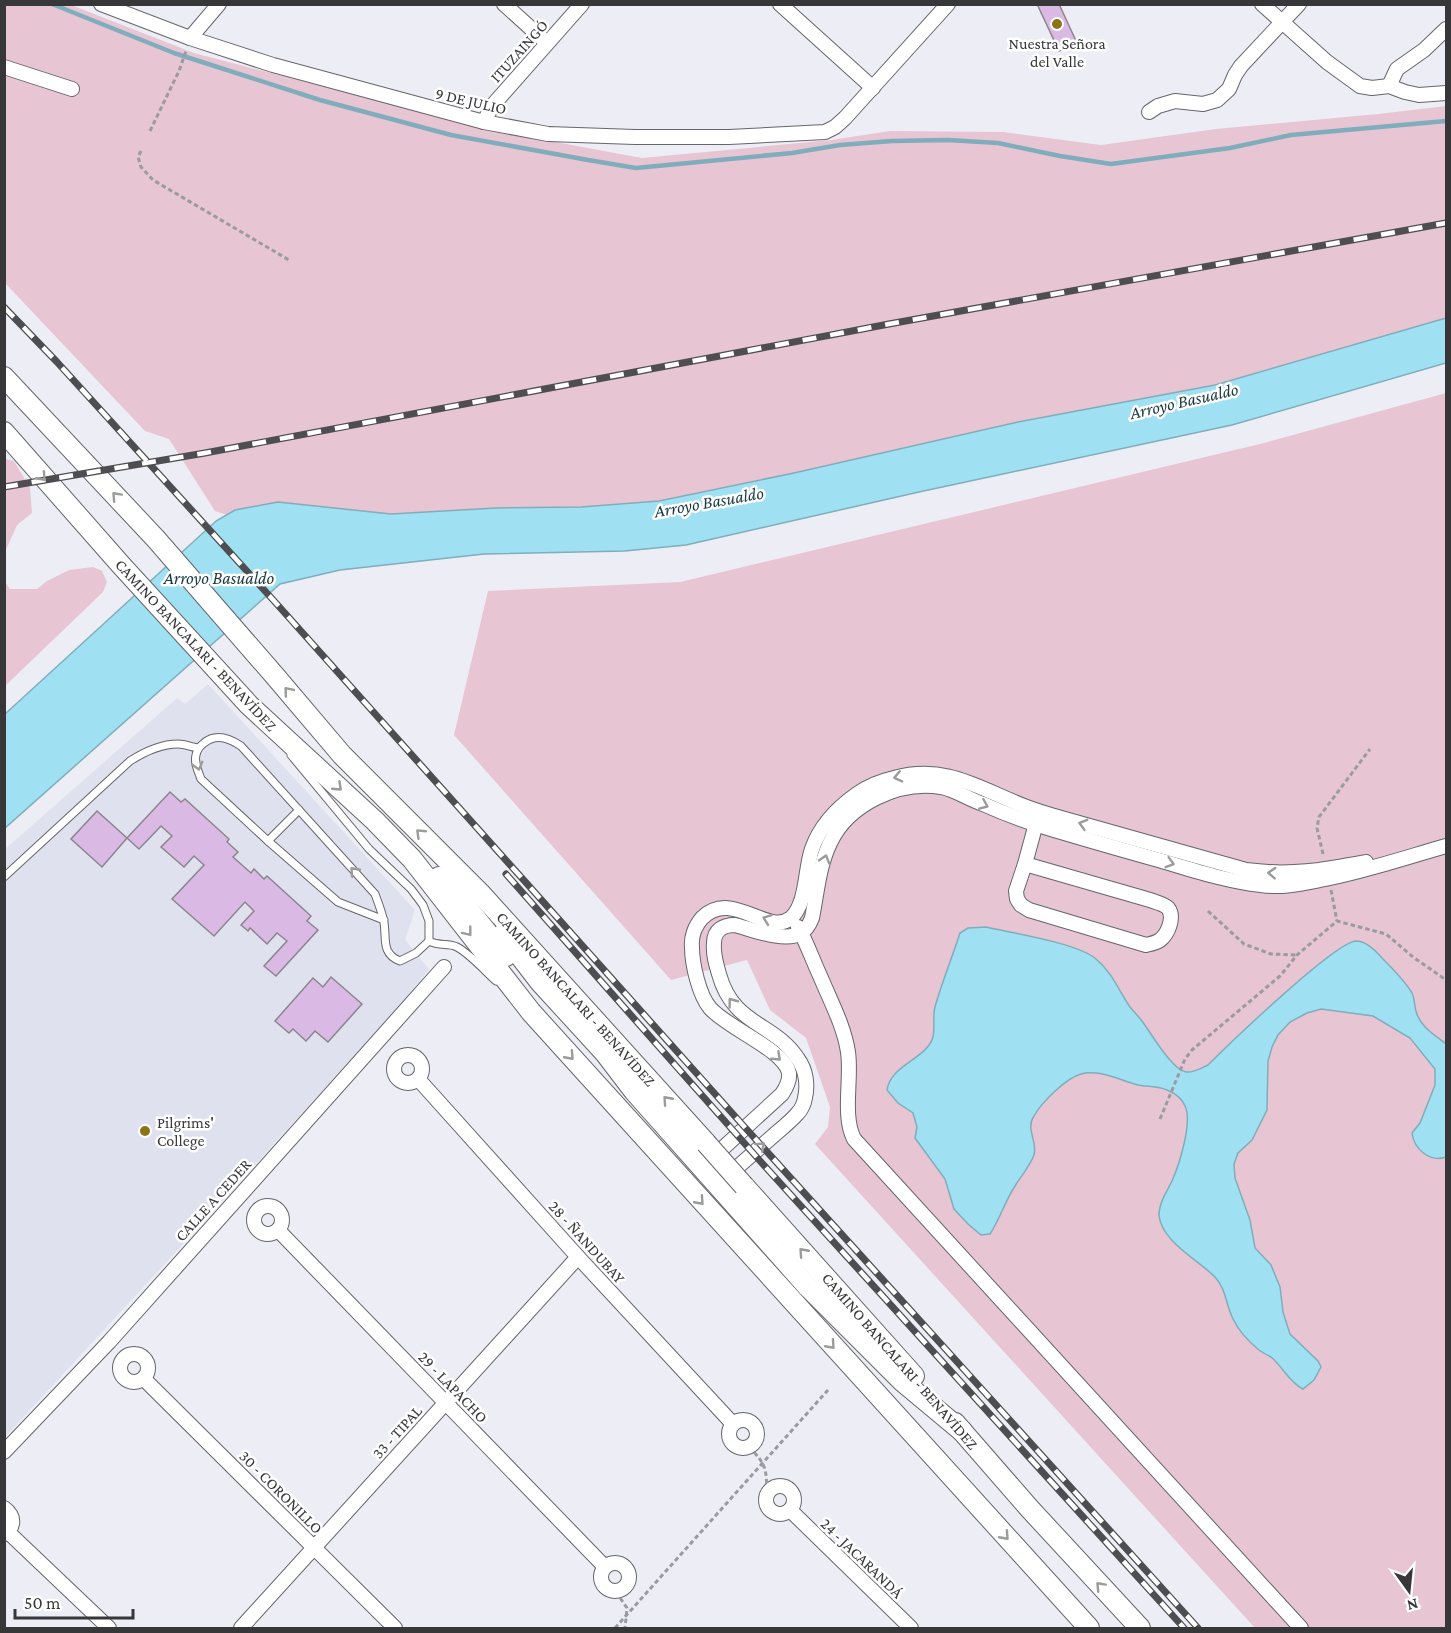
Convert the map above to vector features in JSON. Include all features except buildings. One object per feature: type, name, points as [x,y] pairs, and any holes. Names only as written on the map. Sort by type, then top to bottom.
[{"type":"main road","name":"CAMINO BANCALARI - BENAVÍDEZ","points":[[4,377],[156,539],[342,755],[480,893],[534,951],[1029,1508],[1140,1629]]},
{"type":"main road","name":"CAMINO BANCALARI - BENAVÍDEZ","points":[[4,432],[121,566],[249,705],[375,821],[412,860],[531,1012],[1089,1629]]},
{"type":"main road","points":[[445,858],[540,982],[605,1053],[634,1091],[808,1287],[902,1381],[962,1431]]},
{"type":"main road","points":[[412,860],[429,869],[446,883],[540,999],[567,1028],[634,1091]]},
{"type":"main road","points":[[808,1287],[840,1331],[965,1479],[988,1517]]},
{"type":"street","name":"9 DE JULIO","points":[[101,4],[190,38],[273,65],[484,122],[548,134],[635,137],[717,137],[825,132],[845,118],[948,4]]},
{"type":"street","points":[[190,38],[219,4]]},
{"type":"street","points":[[504,4],[547,43]]},
{"type":"street","name":"ITUZAINGÓ","points":[[484,122],[492,106],[582,4]]},
{"type":"street","points":[[780,4],[873,88]]},
{"type":"street","points":[[1262,4],[1327,62],[1360,86],[1372,88],[1389,86],[1419,95],[1446,93]]},
{"type":"street","points":[[1149,112],[1175,100],[1203,104],[1217,100],[1229,90],[1241,66],[1299,4]]},
{"type":"street","points":[[1389,86],[1398,69],[1424,50],[1446,29]]},
{"type":"street","points":[[4,67],[72,89]]},
{"type":"street","points":[[702,1167],[782,1094],[789,1078],[787,1066],[783,1060],[719,1017],[708,1004],[700,987],[692,947],[698,923],[711,912],[726,908],[756,915],[773,922],[785,921],[792,917],[800,905],[812,850],[823,827],[833,813],[855,795],[886,780],[915,773],[937,773],[967,782],[1025,807],[1038,818]]},
{"type":"street","points":[[718,1185],[797,1114],[802,1107],[806,1093],[806,1080],[800,1060],[791,1049],[730,1001],[714,957],[714,936],[719,929],[727,925],[779,936],[790,937],[801,933],[812,918],[823,859],[831,841],[849,818],[862,806],[876,798],[908,788],[940,787],[981,804],[1038,818],[1223,879],[1263,886],[1286,886],[1327,874],[1350,874],[1446,846]]},
{"type":"street","points":[[1025,864],[1166,906],[1170,914],[1170,923],[1159,941],[1146,945],[1029,910],[1021,905],[1016,891],[1038,818]]},
{"type":"street","points":[[792,917],[841,1025],[846,1042],[849,1125],[854,1139],[1301,1629]]},
{"type":"street","name":"CALLE A CEDER","points":[[4,1452],[109,1342],[444,967]]},
{"type":"street","points":[[700,987],[721,981]]},
{"type":"street","name":"28 - ÑANDUBAY","points":[[419,1080],[578,1257],[733,1424]]},
{"type":"street","name":"29 - LAPACHO","points":[[278,1230],[605,1567]]},
{"type":"street","name":"33 - TIPAL","points":[[241,1629],[578,1257]]},
{"type":"street","name":"30 - CORONILLO","points":[[144,1379],[395,1629]]},
{"type":"street","points":[[742,1419],[755,1426],[757,1436],[749,1447],[740,1449],[732,1444],[728,1436],[733,1424],[742,1419]]},
{"type":"street","points":[[774,1486],[788,1487],[795,1498],[793,1507],[781,1514],[772,1511],[766,1503],[767,1493],[774,1486]]},
{"type":"street","points":[[4,1508],[9,1511],[13,1520],[11,1528],[6,1533],[109,1629]]},
{"type":"street","name":"24 - JACARANDÁ","points":[[790,1510],[911,1629]]},
{"type":"street","points":[[618,1563],[626,1567],[630,1575],[628,1584],[621,1591],[616,1592],[603,1585],[601,1576],[605,1567],[618,1563]]},
{"type":"lane","points":[[249,705],[369,849],[411,889],[427,913],[429,941],[416,953],[400,961],[393,958],[386,947],[384,920],[375,894],[241,746],[221,737],[208,739],[198,748],[195,757],[201,779],[338,902],[384,920]]},
{"type":"lane","points":[[4,877],[130,761],[160,747],[178,744],[198,748]]},
{"type":"lane","points":[[268,841],[298,810]]},
{"type":"lane","points":[[429,941],[437,945],[455,945],[531,1012]]},
{"type":"path","points":[[150,131],[179,71],[190,38]]},
{"type":"path","points":[[141,151],[138,157],[141,166],[153,180],[289,260]]},
{"type":"path","points":[[1337,921],[1317,828],[1319,817],[1370,749]]},
{"type":"path","points":[[1208,911],[1244,944],[1271,954],[1298,955]]},
{"type":"path","points":[[1160,1119],[1182,1066],[1192,1050],[1280,976],[1298,955],[1337,921]]},
{"type":"path","points":[[1337,921],[1386,934],[1413,957],[1446,980]]},
{"type":"path","points":[[615,1629],[828,1390]]},
{"type":"path","points":[[749,1447],[762,1460],[766,1473],[767,1493]]},
{"type":"path","points":[[616,1592],[627,1608],[626,1629]]},
{"type":"shaded area","points":[[5,5],[71,5],[194,53],[490,130],[642,158],[831,140],[890,131],[1003,132],[1101,145],[1216,129],[1446,106],[1446,318],[1215,385],[1018,422],[659,501],[581,507],[496,508],[391,514],[278,502],[235,510],[227,515],[215,511],[169,439],[145,431],[5,283]]},
{"type":"shaded area","points":[[1446,393],[1446,1628],[1255,1628],[815,1144],[828,1127],[830,1107],[806,1038],[770,1010],[747,960],[671,980],[454,735],[488,591],[680,582],[1264,443]]},
{"type":"shaded area","points":[[5,459],[14,461],[30,488],[32,513],[17,525],[5,552]]},
{"type":"shaded area","points":[[93,567],[102,571],[107,582],[103,592],[5,686],[5,582],[10,589],[37,589],[69,570]]},
{"type":"shaded area","name":"Pilgrims' College","points":[[208,684],[415,910],[405,940],[429,969],[409,995],[5,1437],[4,850],[177,698],[185,704]]},
{"type":"water","name":"Arroyo Basualdo","points":[[1446,318],[1446,363],[1232,425],[686,545],[625,551],[484,554],[340,570],[280,584],[5,828],[5,714],[216,521],[235,510],[278,502],[391,514],[496,508],[581,507],[659,501],[1018,422],[1215,385]]},
{"type":"water","points":[[986,927],[1060,943],[1087,953],[1096,959],[1111,976],[1130,1007],[1168,1058],[1180,1070],[1186,1072],[1208,1065],[1305,975],[1344,946],[1356,941],[1374,950],[1409,988],[1421,1022],[1446,1044],[1446,1157],[1429,1156],[1419,1149],[1413,1139],[1412,1133],[1420,1123],[1435,1085],[1435,1069],[1410,1038],[1373,1016],[1321,1009],[1290,1022],[1278,1035],[1268,1061],[1267,1110],[1252,1140],[1238,1153],[1234,1164],[1235,1178],[1250,1220],[1255,1248],[1271,1265],[1280,1287],[1283,1312],[1290,1334],[1318,1361],[1321,1367],[1314,1380],[1303,1389],[1271,1357],[1259,1350],[1244,1336],[1233,1319],[1219,1282],[1173,1242],[1161,1224],[1160,1206],[1178,1165],[1187,1122],[1184,1103],[1172,1092],[1102,1074],[1088,1073],[1075,1076],[1055,1091],[1034,1116],[1031,1130],[1034,1155],[1011,1192],[990,1234],[981,1235],[954,1209],[945,1179],[915,1138],[917,1127],[913,1113],[898,1103],[887,1090],[894,1075],[928,1047],[932,1040],[935,1007],[960,933],[968,928]]},
{"type":"waterway","points":[[52,4],[174,53],[320,100],[451,135],[636,168],[792,153],[840,145],[948,140],[998,143],[1111,164],[1230,148],[1291,135],[1446,121]]},
{"type":"railway","points":[[4,487],[205,453],[889,324],[1446,223]]},
{"type":"railway","points":[[4,307],[57,362],[275,602],[741,1123],[1198,1628]]},
{"type":"railway","points":[[506,874],[761,1162],[1184,1628]]},
{"type":"place","name":"Nuestra Señora del Valle","points":[[1057,24]]},
{"type":"place","name":"Pilgrims' College","points":[[145,1131]]}]
